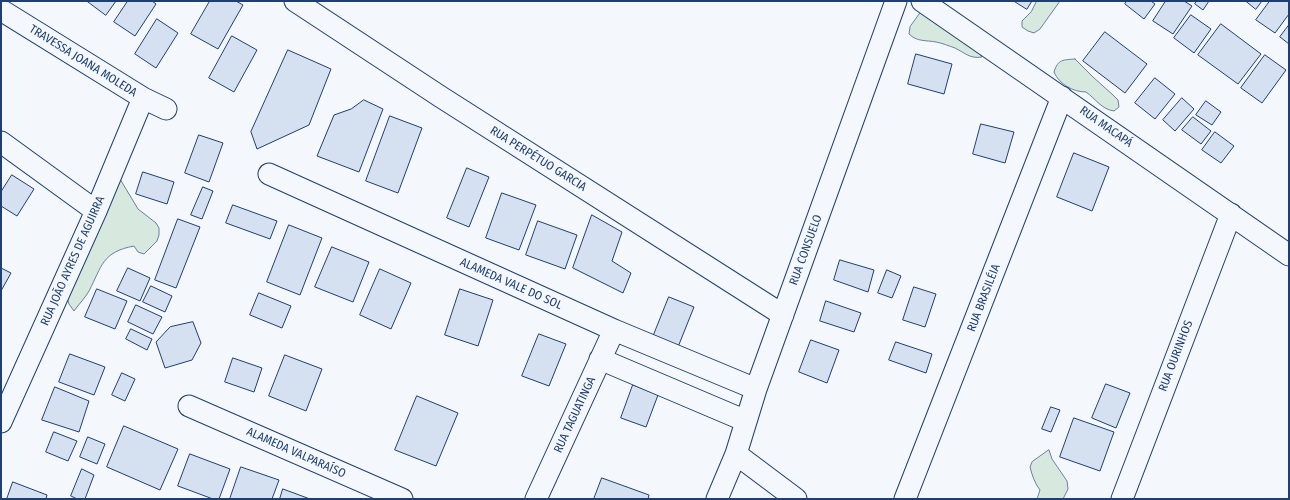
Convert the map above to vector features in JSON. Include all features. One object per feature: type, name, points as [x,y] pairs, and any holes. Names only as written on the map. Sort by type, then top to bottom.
[{"type":"street","name":"RUA PERPÉTUO GARCIA","points":[[295,1],[441,97],[783,315]]},
{"type":"street","name":"RUA CONSUELO","points":[[717,499],[736,454],[756,389],[896,1]]},
{"type":"street","name":"RUA MACAPÁ","points":[[922,1],[1289,255]]},
{"type":"street","name":"TRAVESSA JOANA MOLEDA","points":[[1,10],[143,98],[166,109]]},
{"type":"street","name":"RUA BRASILÉIA","points":[[905,499],[1062,97]]},
{"type":"street","name":"RUA JOÃO AYRES DE AGUIRRA","points":[[1,422],[96,211],[143,98]]},
{"type":"street","points":[[1,142],[96,211]]},
{"type":"street","name":"ALAMEDA VALE DO SOL","points":[[269,174],[614,330],[756,389]]},
{"type":"street","name":"RUA OURINHOS","points":[[1122,499],[1231,214]]},
{"type":"street","name":"RUA TAGUATINGA","points":[[536,499],[614,330]]},
{"type":"street","points":[[600,359],[746,421]]},
{"type":"street","name":"ALAMEDA VALPARAÍSO","points":[[189,406],[402,499]]},
{"type":"street","points":[[736,454],[796,499]]},
{"type":"shaded area","points":[[1037,1],[1060,1],[1040,29],[1034,33],[1022,27],[1022,21],[1031,12]]},
{"type":"shaded area","points":[[921,12],[978,51],[982,57],[971,56],[946,45],[918,40],[912,37],[909,34],[910,27]]},
{"type":"shaded area","points":[[1075,59],[1118,100],[1119,107],[1114,111],[1109,110],[1086,92],[1071,89],[1059,80],[1054,72],[1059,62]]},
{"type":"shaded area","points":[[120,179],[138,209],[156,223],[159,228],[157,241],[144,254],[138,252],[134,246],[115,252],[109,256],[104,261],[87,294],[74,311],[69,304],[67,297]]},
{"type":"shaded area","points":[[1049,450],[1052,459],[1067,481],[1068,489],[1063,499],[1037,499],[1040,490],[1030,467],[1032,462]]},
{"type":"building","points":[[87,1],[116,1],[106,15]]},
{"type":"building","points":[[128,1],[152,1],[156,4],[135,36],[114,22]]},
{"type":"building","points":[[210,1],[236,1],[243,5],[218,49],[191,34]]},
{"type":"building","points":[[1014,1],[1032,1],[1027,9]]},
{"type":"building","points":[[1127,1],[1151,1],[1155,4],[1144,19],[1125,4]]},
{"type":"building","points":[[1166,1],[1184,1],[1192,6],[1173,34],[1153,21]]},
{"type":"building","points":[[1197,1],[1209,1],[1203,10],[1195,4]]},
{"type":"building","points":[[1246,1],[1262,1],[1256,9]]},
{"type":"building","points":[[1270,1],[1289,1],[1289,14],[1275,33],[1256,20]]},
{"type":"building","points":[[1191,15],[1211,29],[1194,53],[1174,38]]},
{"type":"building","points":[[157,19],[178,33],[156,68],[135,54]]},
{"type":"building","points":[[1221,24],[1261,54],[1238,84],[1198,55]]},
{"type":"building","points":[[1289,25],[1289,44],[1280,37]]},
{"type":"building","points":[[1105,32],[1147,64],[1125,93],[1083,61]]},
{"type":"building","points":[[232,36],[257,50],[234,92],[209,78]]},
{"type":"building","points":[[288,50],[331,69],[309,125],[257,149],[251,132]]},
{"type":"building","points":[[916,54],[952,64],[944,94],[908,84]]},
{"type":"building","points":[[1265,55],[1286,70],[1262,103],[1241,88]]},
{"type":"building","points":[[1155,78],[1175,94],[1155,119],[1135,103]]},
{"type":"building","points":[[1182,98],[1194,109],[1175,131],[1163,120]]},
{"type":"building","points":[[364,100],[383,109],[359,172],[317,156],[334,115],[351,109]]},
{"type":"building","points":[[1206,101],[1221,112],[1212,125],[1196,115]]},
{"type":"building","points":[[390,116],[422,128],[398,193],[366,181]]},
{"type":"building","points":[[1193,117],[1211,131],[1201,144],[1182,130]]},
{"type":"building","points":[[981,124],[1014,132],[1005,163],[973,154]]},
{"type":"building","points":[[1215,132],[1234,146],[1221,163],[1202,150]]},
{"type":"building","points":[[199,135],[223,143],[209,182],[185,173]]},
{"type":"building","points":[[1074,153],[1109,167],[1092,211],[1057,197]]},
{"type":"building","points":[[467,168],[489,177],[469,227],[447,218]]},
{"type":"building","points":[[143,172],[174,182],[167,204],[136,194]]},
{"type":"building","points":[[12,175],[34,189],[17,216],[1,206],[1,192]]},
{"type":"building","points":[[203,187],[213,191],[202,219],[191,215]]},
{"type":"building","points":[[502,193],[536,205],[519,250],[486,238]]},
{"type":"building","points":[[233,205],[277,221],[270,239],[226,223]]},
{"type":"building","points":[[592,215],[622,232],[612,261],[631,273],[623,293],[573,268]]},
{"type":"building","points":[[178,219],[200,227],[176,288],[155,280]]},
{"type":"building","points":[[538,221],[577,235],[565,269],[526,255]]},
{"type":"building","points":[[289,225],[322,238],[300,295],[267,282]]},
{"type":"building","points":[[332,247],[369,262],[353,302],[315,287]]},
{"type":"building","points":[[840,260],[874,270],[868,292],[834,280]]},
{"type":"building","points":[[1,268],[11,273],[1,291]]},
{"type":"building","points":[[128,268],[150,278],[140,301],[117,291]]},
{"type":"building","points":[[380,269],[411,283],[391,329],[360,315]]},
{"type":"building","points":[[887,270],[901,276],[892,298],[878,293]]},
{"type":"building","points":[[151,286],[172,296],[165,312],[143,302]]},
{"type":"building","points":[[914,287],[936,294],[925,327],[903,320]]},
{"type":"building","points":[[97,289],[127,301],[115,329],[85,317]]},
{"type":"building","points":[[460,289],[493,300],[478,346],[445,335]]},
{"type":"building","points":[[259,293],[291,306],[282,328],[250,315]]},
{"type":"building","points":[[669,297],[694,307],[676,352],[651,342]]},
{"type":"building","points":[[826,301],[861,313],[854,332],[820,321]]},
{"type":"building","points":[[136,305],[162,317],[153,334],[128,322]]},
{"type":"building","points":[[193,322],[201,343],[192,360],[165,368],[156,342],[170,327]]},
{"type":"building","points":[[131,329],[152,339],[147,350],[126,339]]},
{"type":"building","points":[[539,334],[566,344],[549,386],[522,376]]},
{"type":"building","points":[[811,340],[839,350],[827,383],[799,372]]},
{"type":"building","points":[[896,342],[932,354],[926,373],[889,360]]},
{"type":"building","points":[[70,354],[105,367],[94,395],[59,382]]},
{"type":"building","points":[[285,355],[322,369],[306,411],[269,396]]},
{"type":"building","points":[[233,358],[262,368],[254,392],[225,382]]},
{"type":"building","points":[[122,373],[135,379],[125,401],[112,395]]},
{"type":"building","points":[[1106,384],[1130,393],[1116,428],[1092,418]]},
{"type":"building","points":[[633,385],[658,395],[646,427],[621,418]]},
{"type":"building","points":[[55,387],[89,401],[79,432],[42,420]]},
{"type":"building","points":[[417,396],[458,413],[436,466],[395,450]]},
{"type":"building","points":[[1051,407],[1060,410],[1051,432],[1042,429]]},
{"type":"building","points":[[1074,418],[1114,432],[1100,471],[1060,457]]},
{"type":"building","points":[[124,426],[178,449],[160,490],[107,467]]},
{"type":"building","points":[[54,432],[77,441],[68,461],[46,452]]},
{"type":"building","points":[[88,437],[105,444],[97,464],[80,457]]},
{"type":"building","points":[[190,454],[230,469],[219,499],[213,499],[178,486]]},
{"type":"building","points":[[241,467],[279,480],[272,499],[230,499]]},
{"type":"building","points":[[82,469],[94,475],[85,499],[77,499],[71,496]]},
{"type":"building","points":[[602,478],[649,495],[648,499],[594,499]]},
{"type":"building","points":[[13,482],[47,495],[46,499],[7,499]]},
{"type":"building","points":[[283,489],[310,499],[280,499]]}]
